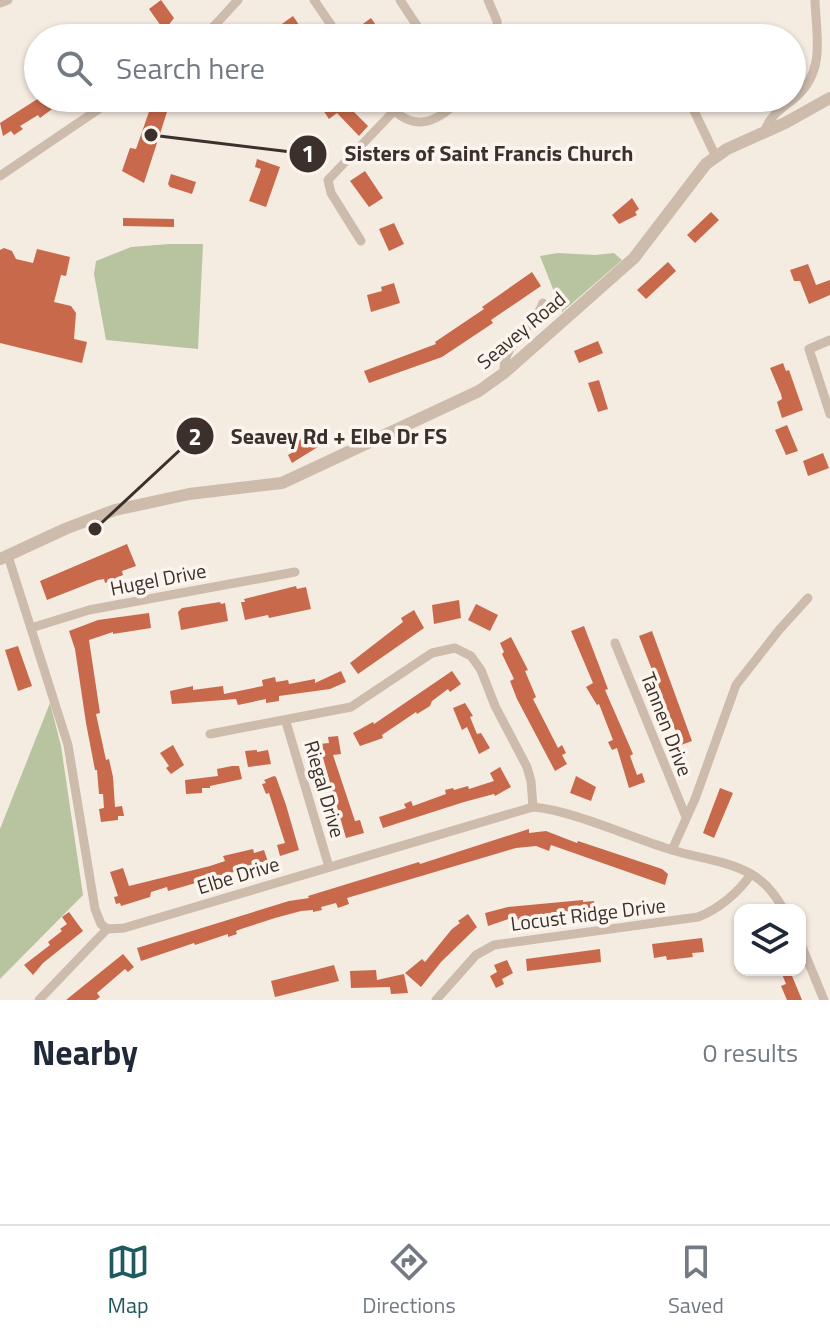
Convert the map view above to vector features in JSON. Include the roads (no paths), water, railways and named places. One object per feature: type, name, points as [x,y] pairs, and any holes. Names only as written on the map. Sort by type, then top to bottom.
[{"type":"street","points":[[0,3],[8,0]]},
{"type":"street","points":[[216,24],[238,0]]},
{"type":"street","points":[[314,0],[330,24]]},
{"type":"street","points":[[400,0],[416,24]]},
{"type":"street","points":[[488,0],[497,24]]},
{"type":"street","points":[[806,84],[816,68],[818,40],[815,0]]},
{"type":"street","name":"Seavey Road","points":[[806,111],[830,98]]},
{"type":"street","points":[[0,176],[94,112]]},
{"type":"street","points":[[361,241],[331,193],[328,180],[393,112]]},
{"type":"street","points":[[396,112],[411,122],[427,122],[445,112]]},
{"type":"street","points":[[695,112],[716,157]]},
{"type":"street","points":[[764,133],[768,121],[778,112]]},
{"type":"street","name":"Seavey Road","points":[[4,558],[65,529],[115,510],[189,494],[282,483],[479,391],[504,373],[634,258],[694,177],[716,157],[804,112]]},
{"type":"street","points":[[504,373],[503,361],[507,349],[537,319],[543,303]]},
{"type":"street","points":[[830,340],[809,349],[830,414]]},
{"type":"street","points":[[4,558],[31,628],[68,745],[95,909],[101,924],[107,929],[39,1000]]},
{"type":"street","name":"Hugel Drive","points":[[31,628],[89,610],[295,572]]},
{"type":"street","points":[[672,850],[736,685],[770,640],[808,598]]},
{"type":"street","name":"Tannen Drive","points":[[615,643],[686,817]]},
{"type":"street","points":[[210,734],[286,722],[351,707],[432,653],[444,649],[464,651],[481,670],[495,706],[527,767],[533,807],[724,863],[751,874],[771,890],[780,904]]},
{"type":"street","name":"Riegal Drive","points":[[286,722],[329,867]]},
{"type":"street","name":"Elbe Drive","points":[[107,929],[124,928],[533,807]]},
{"type":"street","name":"Locust Ridge Drive","points":[[436,1000],[476,955],[494,945],[698,917],[717,908],[751,874]]},
{"type":"street","points":[[806,956],[824,1000]]},
{"type":"place","name":"Sisters of Saint Francis Church","points":[[151,135]]},
{"type":"place","name":"Seavey Rd + Elbe Dr FS","points":[[95,529]]}]
